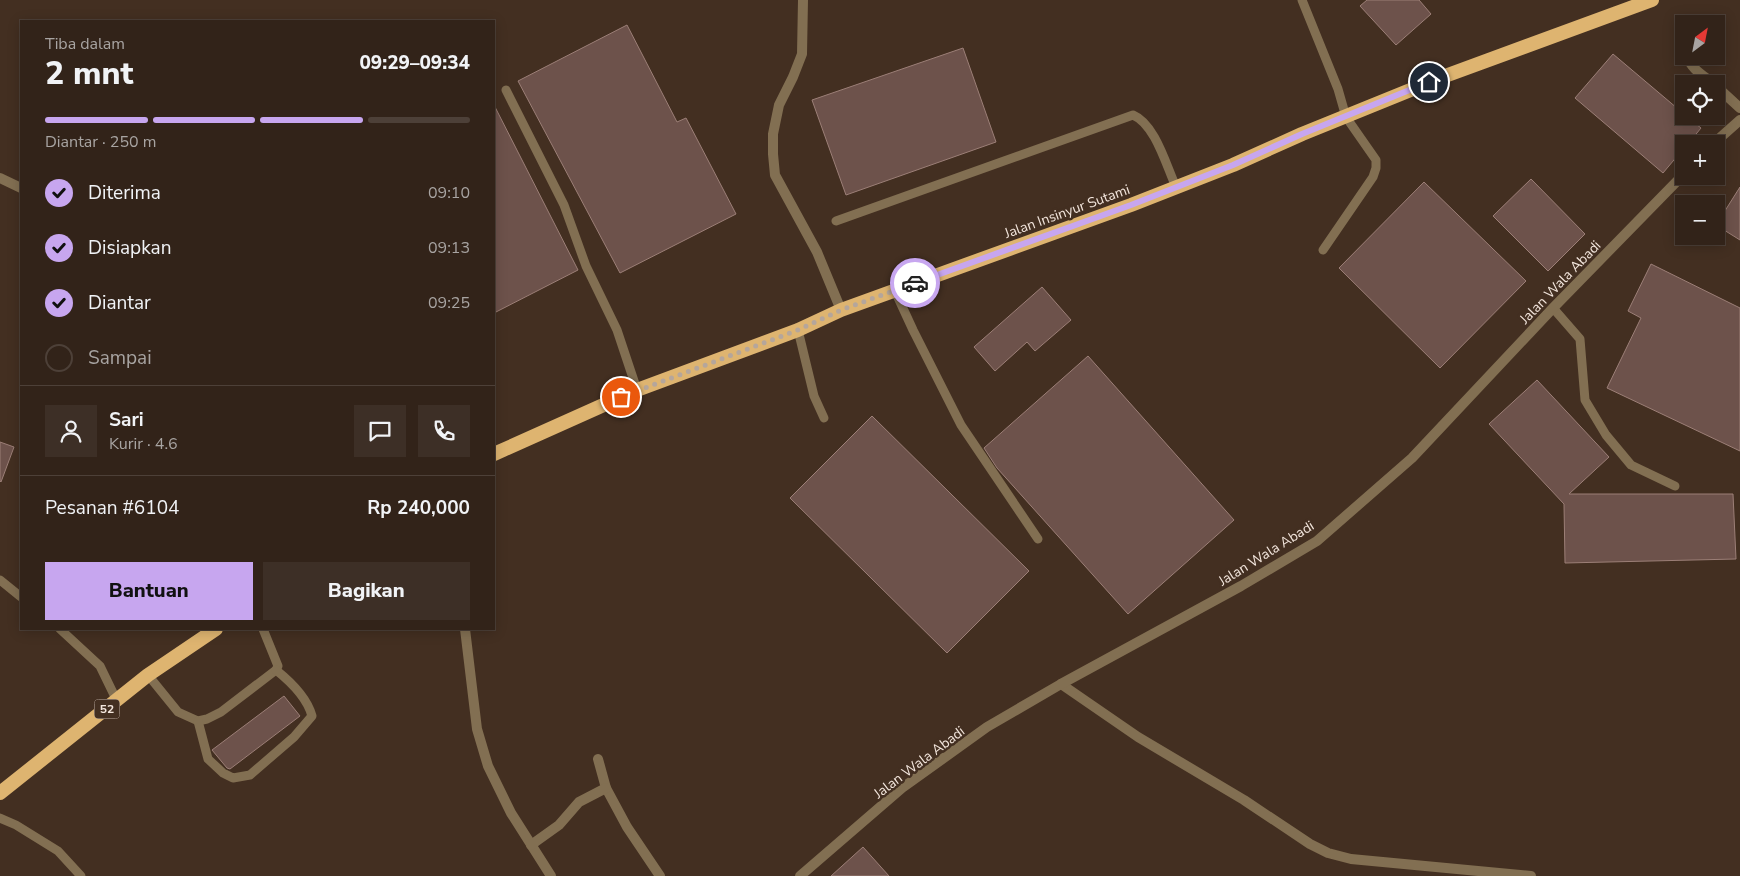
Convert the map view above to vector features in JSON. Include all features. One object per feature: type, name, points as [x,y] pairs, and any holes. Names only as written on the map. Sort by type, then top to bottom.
[{"type":"highway","name":"Jalan Insinyur Sutami","points":[[495,454],[637,390],[798,330],[841,310],[1176,187],[1445,76],[1652,0]]},
{"type":"highway","name":"52","points":[[0,793],[148,675],[215,630]]},
{"type":"street","points":[[803,0],[802,54],[794,77],[779,105],[773,134],[774,175],[817,252],[841,310]]},
{"type":"street","points":[[1691,65],[1700,75]]},
{"type":"street","points":[[1725,94],[1740,108]]},
{"type":"street","points":[[1723,135],[1740,120]]},
{"type":"street","points":[[0,178],[20,188]]},
{"type":"street","name":"Jalan Wala Abadi","points":[[800,876],[902,788],[987,727],[1061,684],[1241,586],[1317,541],[1412,458],[1553,308],[1675,183]]},
{"type":"street","points":[[465,630],[477,730],[488,766],[511,813],[551,876]]},
{"type":"street","points":[[1061,684],[1138,737],[1244,800],[1310,844],[1328,853],[1351,859],[1531,876]]},
{"type":"street","points":[[598,758],[606,788],[627,827],[660,876]]},
{"type":"street","points":[[531,845],[559,825],[579,802],[606,788]]},
{"type":"lane","points":[[1302,0],[1338,89],[1346,117],[1376,160],[1373,177],[1323,250]]},
{"type":"lane","points":[[506,90],[564,205],[586,266],[617,330],[637,390]]},
{"type":"lane","points":[[836,221],[1133,115],[1141,118],[1150,128],[1176,187]]},
{"type":"lane","points":[[895,290],[961,425],[1038,539]]},
{"type":"lane","points":[[1553,308],[1580,339],[1585,400],[1606,435],[1631,465],[1676,486]]},
{"type":"lane","points":[[798,330],[814,396],[824,418]]},
{"type":"lane","points":[[0,580],[20,596]]},
{"type":"lane","points":[[61,630],[100,666],[117,701]]},
{"type":"lane","points":[[148,675],[178,712],[198,720],[207,719],[221,712],[276,670],[278,666],[263,630]]},
{"type":"lane","points":[[198,720],[208,759],[223,773],[233,778],[250,775],[294,737],[312,716],[310,708],[291,682],[276,670]]},
{"type":"lane","points":[[0,818],[16,825],[58,851],[82,876]]},
{"type":"building","points":[[1367,0],[1419,0],[1431,14],[1396,45],[1360,6]]},
{"type":"building","points":[[627,25],[677,122],[686,118],[736,214],[620,273],[518,81]]},
{"type":"building","points":[[963,48],[996,142],[846,195],[812,100]]},
{"type":"building","points":[[1613,54],[1675,106],[1675,125],[1697,125],[1701,128],[1695,135],[1675,135],[1675,159],[1663,173],[1575,98]]},
{"type":"building","points":[[495,107],[578,270],[495,312]]},
{"type":"building","points":[[1531,179],[1585,234],[1548,271],[1493,216]]},
{"type":"building","points":[[1424,182],[1526,281],[1440,368],[1339,268]]},
{"type":"building","points":[[1740,187],[1740,240],[1725,231],[1725,211]]},
{"type":"building","points":[[1651,264],[1740,308],[1740,451],[1607,388],[1641,318],[1628,311]]},
{"type":"building","points":[[1042,287],[1071,320],[1035,351],[1027,342],[995,371],[974,347]]},
{"type":"building","points":[[1088,356],[1234,520],[1128,614],[997,468],[984,448]]},
{"type":"building","points":[[1537,380],[1609,457],[1569,494],[1733,494],[1736,559],[1565,563],[1564,504],[1489,424]]},
{"type":"building","points":[[872,416],[1029,571],[947,653],[790,498]]},
{"type":"building","points":[[0,442],[14,447],[1,482],[0,481]]},
{"type":"building","points":[[284,696],[300,716],[230,769],[227,768],[212,750]]},
{"type":"building","points":[[863,847],[889,876],[831,876]]},
{"type":"way so far","points":[[621,397],[798,330],[841,310],[915,283]]},
{"type":"route","points":[[915,283],[1131,205],[1233,165],[1302,134],[1429,82]]}]
